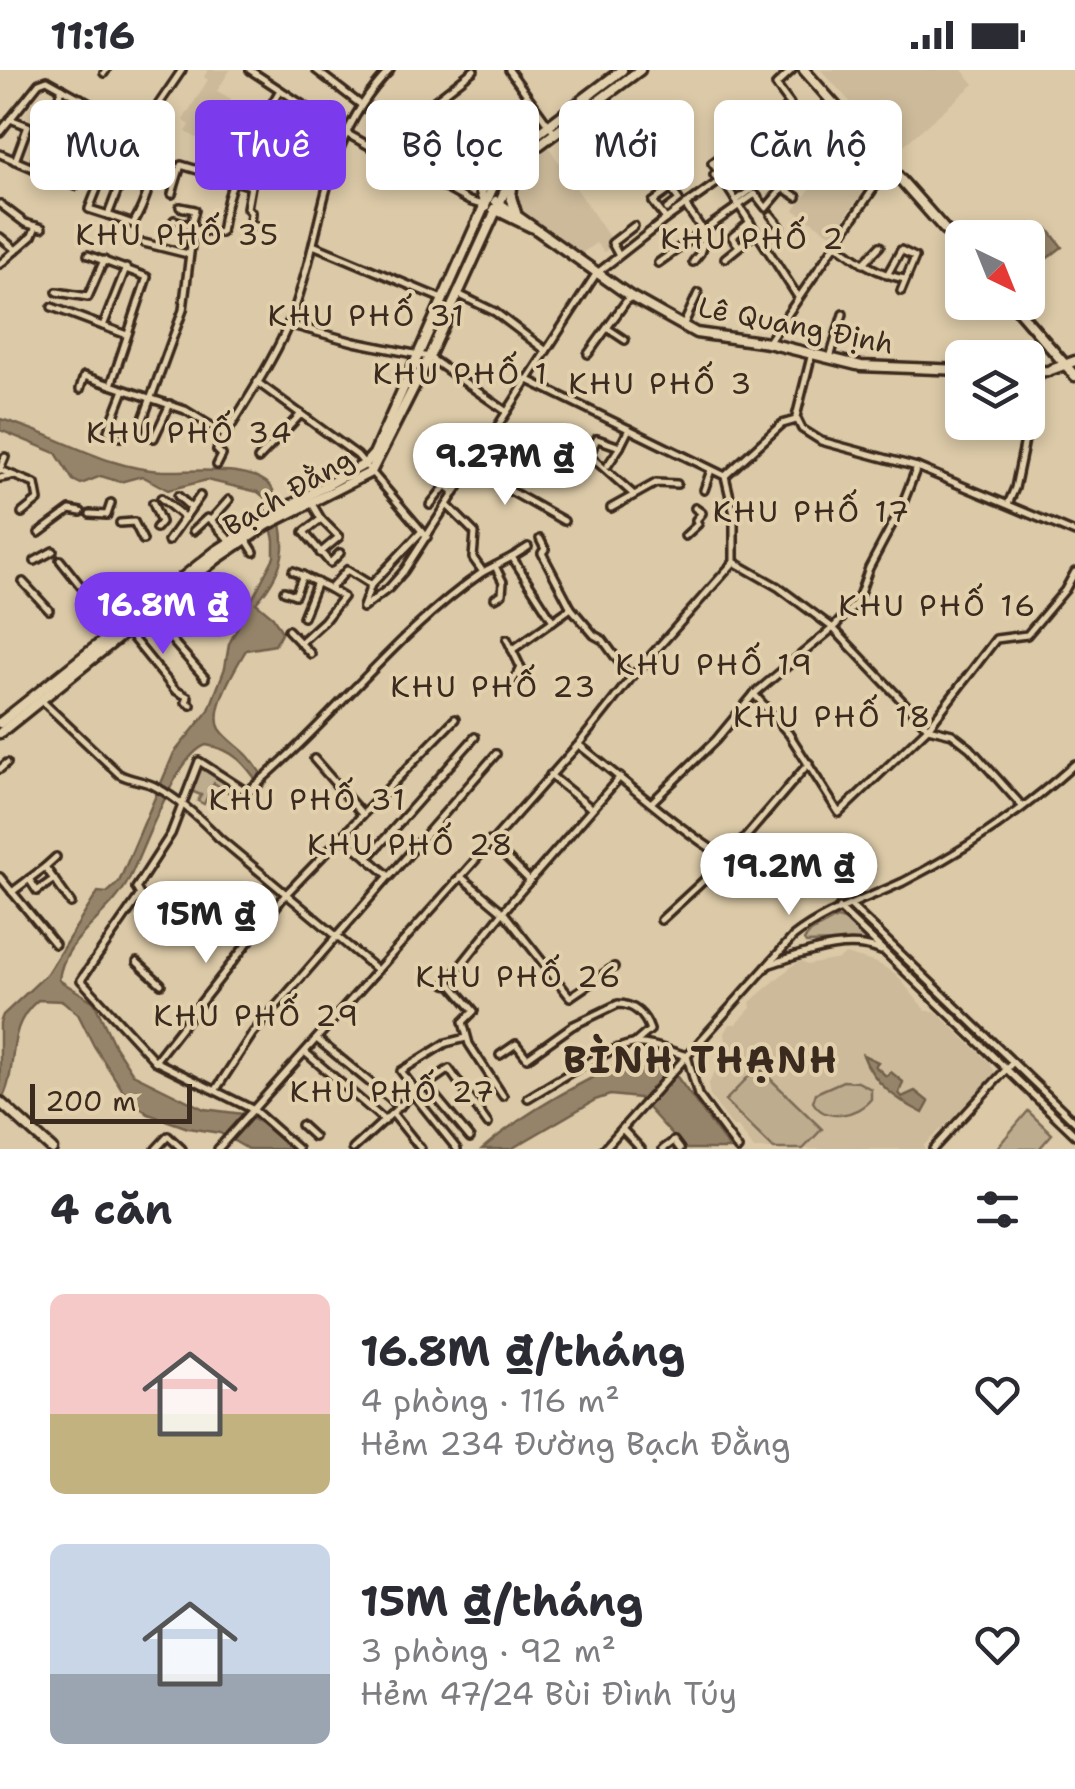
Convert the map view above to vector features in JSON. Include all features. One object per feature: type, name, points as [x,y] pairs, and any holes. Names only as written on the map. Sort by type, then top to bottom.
[{"type":"main road","points":[[539,143],[640,70]]},
{"type":"main road","points":[[804,70],[831,100]]},
{"type":"main road","points":[[539,134],[615,72],[622,83]]},
{"type":"main road","points":[[902,182],[945,229]]},
{"type":"main road","name":"Bạch Đằng","points":[[0,723],[231,542],[368,468],[487,202],[482,190]]},
{"type":"main road","name":"Bạch Đằng","points":[[284,513],[311,502],[368,468],[429,357],[504,190]]},
{"type":"main road","points":[[511,190],[516,213]]},
{"type":"main road","points":[[487,202],[498,206]]},
{"type":"main road","name":"Lê Quang Định","points":[[498,206],[516,213],[630,296],[696,333],[768,343],[861,366],[945,369]]},
{"type":"main road","name":"Lê Quang Định","points":[[498,206],[524,226],[532,227]]},
{"type":"main road","points":[[1026,320],[1075,376]]},
{"type":"main road","points":[[1045,369],[1075,361]]},
{"type":"main road","name":"Bạch Đằng","points":[[125,628],[266,523]]},
{"type":"main road","name":"Bạch Đằng","points":[[0,733],[38,697]]},
{"type":"main road","points":[[1,1104],[52,1149]]},
{"type":"street","points":[[162,100],[182,70]]},
{"type":"street","points":[[250,70],[296,100]]},
{"type":"street","points":[[316,70],[324,72],[360,104]]},
{"type":"street","points":[[378,70],[383,77]]},
{"type":"street","points":[[346,128],[360,104],[390,70]]},
{"type":"street","points":[[435,100],[474,70]]},
{"type":"street","points":[[509,70],[554,134]]},
{"type":"street","points":[[787,100],[776,85],[792,70]]},
{"type":"street","points":[[0,132],[39,83],[47,80],[83,100]]},
{"type":"street","points":[[58,100],[62,88]]},
{"type":"street","points":[[275,100],[280,90]]},
{"type":"street","points":[[10,119],[28,126],[14,161]]},
{"type":"street","points":[[346,133],[469,201],[487,202]]},
{"type":"street","points":[[0,154],[30,167]]},
{"type":"street","points":[[172,194],[181,165],[195,169]]},
{"type":"street","points":[[424,534],[396,582],[363,608],[371,585],[424,534],[447,505],[596,274],[714,184]]},
{"type":"street","points":[[666,219],[654,202],[672,189],[679,200],[667,209]]},
{"type":"street","points":[[97,190],[89,209],[134,224],[146,190]]},
{"type":"street","points":[[108,215],[118,190]]},
{"type":"street","points":[[174,220],[221,233],[228,190]]},
{"type":"street","points":[[250,190],[247,208],[251,212],[250,225],[256,226]]},
{"type":"street","points":[[217,465],[222,455],[218,450],[288,324],[325,190]]},
{"type":"street","points":[[727,190],[798,297]]},
{"type":"street","points":[[658,263],[704,232],[750,190]]},
{"type":"street","points":[[737,203],[756,194],[766,208],[784,190]]},
{"type":"street","points":[[786,190],[796,197]]},
{"type":"street","points":[[768,343],[871,190]]},
{"type":"street","points":[[0,204],[25,223],[39,227],[0,264]]},
{"type":"street","points":[[685,206],[704,232],[705,241],[693,262]]},
{"type":"street","points":[[139,430],[183,310],[195,210],[180,207]]},
{"type":"street","points":[[762,241],[780,226],[771,215]]},
{"type":"street","points":[[740,246],[732,238],[750,222]]},
{"type":"street","points":[[618,254],[612,243],[634,226]]},
{"type":"street","points":[[724,258],[756,232]]},
{"type":"street","points":[[0,237],[16,250]]},
{"type":"street","points":[[834,242],[864,264],[905,278]]},
{"type":"street","points":[[144,243],[188,254]]},
{"type":"street","points":[[312,244],[444,300]]},
{"type":"street","points":[[864,264],[880,246]]},
{"type":"street","points":[[887,275],[902,250],[915,257],[901,291]]},
{"type":"street","points":[[88,255],[147,278],[110,385]]},
{"type":"street","points":[[57,292],[88,298],[104,260]]},
{"type":"street","points":[[103,326],[126,268]]},
{"type":"street","points":[[683,326],[698,293]]},
{"type":"street","points":[[458,294],[495,312],[545,350]]},
{"type":"street","points":[[588,354],[630,296]]},
{"type":"street","points":[[52,306],[128,335]]},
{"type":"street","points":[[830,358],[844,314]]},
{"type":"street","points":[[288,324],[429,357],[505,411]]},
{"type":"street","points":[[607,328],[625,340]]},
{"type":"street","points":[[796,420],[812,353]]},
{"type":"street","points":[[80,389],[84,376],[185,410],[226,435]]},
{"type":"street","points":[[526,379],[725,476]]},
{"type":"street","points":[[256,381],[368,468],[424,534]]},
{"type":"street","points":[[120,438],[108,431],[124,390]]},
{"type":"street","points":[[154,438],[170,404]]},
{"type":"street","points":[[258,459],[301,414]]},
{"type":"street","points":[[796,420],[808,434],[832,444],[917,467],[1075,534]]},
{"type":"street","points":[[725,476],[782,424],[796,420]]},
{"type":"street","points":[[608,465],[629,429]]},
{"type":"street","points":[[620,447],[597,440],[590,455],[633,494]]},
{"type":"street","points":[[1008,504],[1015,488],[1022,440]]},
{"type":"street","points":[[480,454],[508,489],[564,522]]},
{"type":"street","points":[[5,457],[0,469],[35,484],[38,500],[22,513]]},
{"type":"street","points":[[652,802],[716,740],[754,694],[833,628],[857,602],[917,467]]},
{"type":"street","points":[[704,490],[710,470]]},
{"type":"street","points":[[0,478],[10,476]]},
{"type":"street","points":[[220,1147],[578,745],[631,678],[734,562],[734,514],[725,476]]},
{"type":"street","points":[[611,508],[656,484],[677,484]]},
{"type":"street","points":[[430,506],[446,485],[455,492]]},
{"type":"street","points":[[178,496],[192,508]]},
{"type":"street","points":[[168,541],[200,496]]},
{"type":"street","points":[[161,498],[185,518]]},
{"type":"street","points":[[211,520],[229,500]]},
{"type":"street","points":[[90,514],[107,516],[111,502]]},
{"type":"street","points":[[311,502],[338,538],[320,552]]},
{"type":"street","points":[[153,503],[161,522],[156,528]]},
{"type":"street","points":[[447,505],[475,533],[473,558],[483,572]]},
{"type":"street","points":[[685,536],[698,524],[696,520],[702,513],[696,508]]},
{"type":"street","points":[[39,534],[70,510],[81,512]]},
{"type":"street","points":[[193,531],[207,518],[231,542]]},
{"type":"street","points":[[320,519],[304,532],[330,563],[340,553]]},
{"type":"street","points":[[120,524],[134,522],[143,540]]},
{"type":"street","points":[[540,539],[545,549],[542,552],[571,608],[603,640],[631,678]]},
{"type":"street","points":[[246,540],[254,552]]},
{"type":"street","points":[[298,1149],[254,1110],[155,1061],[81,980],[140,895],[136,888],[171,834],[199,761],[247,792],[276,768],[445,598],[528,547]]},
{"type":"street","points":[[35,562],[53,551]]},
{"type":"street","points":[[512,557],[553,621]]},
{"type":"street","points":[[60,560],[87,594]]},
{"type":"street","points":[[734,562],[778,587],[833,628],[928,728],[952,734],[970,748],[1022,806]]},
{"type":"street","points":[[495,566],[503,582],[502,594],[495,598]]},
{"type":"street","points":[[330,589],[347,570],[371,585]]},
{"type":"street","points":[[292,571],[343,597],[300,642]]},
{"type":"street","points":[[754,694],[790,734],[839,813],[928,728],[996,639],[1028,635],[1075,572]]},
{"type":"street","points":[[284,592],[295,595],[302,575]]},
{"type":"street","points":[[23,582],[48,610]]},
{"type":"street","points":[[302,617],[317,582]]},
{"type":"street","points":[[189,617],[204,606]]},
{"type":"street","points":[[512,650],[571,608]]},
{"type":"street","points":[[146,616],[205,678]]},
{"type":"street","points":[[125,628],[191,705]]},
{"type":"street","points":[[288,630],[311,654]]},
{"type":"street","points":[[506,639],[520,668],[512,682]]},
{"type":"street","points":[[38,697],[118,774],[153,784],[173,798],[377,970]]},
{"type":"street","points":[[155,1061],[286,894],[455,719]]},
{"type":"street","points":[[368,858],[475,737]]},
{"type":"street","points":[[578,745],[682,830],[726,859]]},
{"type":"street","points":[[217,1089],[253,1032],[496,754]]},
{"type":"street","points":[[314,759],[362,814]]},
{"type":"street","points":[[0,769],[7,763]]},
{"type":"street","points":[[661,920],[726,859],[809,763]]},
{"type":"street","points":[[604,1149],[810,923],[954,854],[1075,764]]},
{"type":"street","points":[[550,775],[592,809]]},
{"type":"street","points":[[503,1096],[466,1038],[463,1022],[474,1012],[452,985],[446,984],[620,776]]},
{"type":"street","points":[[341,836],[390,876]]},
{"type":"street","points":[[490,841],[527,884]]},
{"type":"street","points":[[12,892],[56,857]]},
{"type":"street","points":[[45,867],[72,903]]},
{"type":"street","points":[[459,876],[504,913],[570,996],[614,968]]},
{"type":"street","points":[[0,877],[55,944]]},
{"type":"street","points":[[29,880],[37,891],[54,878]]},
{"type":"street","points":[[849,904],[1073,1120],[1064,1124]]},
{"type":"street","points":[[840,908],[1075,1135]]},
{"type":"street","points":[[768,966],[838,947],[861,946],[887,954]]},
{"type":"street","points":[[137,962],[162,984]]},
{"type":"street","points":[[928,993],[934,986]]},
{"type":"street","points":[[500,1054],[516,1044],[528,1058],[572,1026],[618,1004],[638,1010],[647,1020],[650,1030],[634,1044],[528,1098]]},
{"type":"street","points":[[457,1149],[401,1070],[446,1043],[466,1038]]},
{"type":"street","points":[[318,1040],[400,1107]]},
{"type":"street","points":[[634,1044],[687,1056]]},
{"type":"street","points":[[306,1052],[384,1121]]},
{"type":"street","points":[[687,1056],[698,1094],[738,1149]]},
{"type":"street","points":[[934,1149],[1013,1062]]},
{"type":"street","points":[[353,1149],[415,1092],[449,1069],[488,1124]]},
{"type":"street","points":[[426,1085],[470,1138]]},
{"type":"street","points":[[392,1114],[421,1149]]},
{"type":"street","points":[[301,1125],[314,1137]]},
{"type":"street","points":[[623,1130],[641,1149]]},
{"type":"street","points":[[156,1149],[168,1136],[182,1149]]},
{"type":"street","points":[[664,1149],[674,1141],[680,1149]]},
{"type":"shaded area","points":[[208,70],[230,70],[217,91],[230,100],[196,100],[208,80],[204,77]]},
{"type":"shaded area","points":[[821,70],[962,70],[974,84],[902,147],[902,100],[848,100]]},
{"type":"shaded area","points":[[195,101],[195,137],[186,132],[190,125],[183,120]]},
{"type":"shaded area","points":[[548,146],[559,162],[559,190],[577,190],[611,240],[611,247],[604,252],[596,243],[578,256],[518,206],[516,190],[539,190],[539,152]]},
{"type":"shaded area","points":[[809,190],[865,190],[832,235],[794,210]]},
{"type":"shaded area","points":[[1048,229],[1062,247],[1045,260]]},
{"type":"shaded area","points":[[0,419],[120,464],[163,471],[239,472],[265,481],[273,490],[283,550],[276,575],[256,603],[273,617],[282,632],[275,645],[246,650],[218,711],[220,729],[248,756],[267,782],[262,788],[245,765],[224,750],[206,745],[195,752],[173,783],[129,879],[69,951],[59,980],[94,1002],[133,1074],[204,1109],[243,1114],[293,1149],[248,1149],[220,1133],[188,1128],[148,1114],[127,1097],[78,1014],[63,1001],[38,1000],[27,1012],[16,1037],[10,1076],[0,1103],[3,1015],[46,975],[98,892],[107,893],[119,882],[174,753],[209,710],[225,668],[229,644],[274,557],[274,540],[264,497],[258,492],[207,480],[168,490],[142,476],[120,482],[101,476],[81,484],[73,480],[56,453],[0,430]]},
{"type":"shaded area","points":[[201,764],[247,796],[242,801],[214,783],[204,804],[198,801],[201,795],[191,791]]},
{"type":"shaded area","points":[[837,918],[848,921],[868,941],[806,943],[804,940],[811,932]]},
{"type":"shaded area","points":[[845,954],[877,963],[896,974],[926,1011],[935,1011],[989,1062],[994,1079],[924,1149],[754,1149],[710,1096],[708,1085],[727,1049],[725,1033],[730,1024],[736,1024],[751,1008],[750,1002],[792,966],[801,961],[807,965],[840,959]]},
{"type":"shaded area","points":[[863,1055],[878,1062],[875,1066],[886,1076],[891,1072],[903,1082],[899,1093],[902,1097],[915,1091],[929,1102],[923,1113],[887,1090]]},
{"type":"shaded area","points":[[630,1059],[669,1066],[730,1149],[685,1149],[639,1098],[610,1095],[511,1149],[482,1149],[553,1099]]},
{"type":"shaded area","points":[[758,1067],[822,1129],[803,1149],[774,1149],[725,1101]]},
{"type":"shaded area","points":[[843,1081],[858,1082],[871,1089],[871,1099],[858,1110],[841,1115],[818,1109],[813,1102],[816,1093]]},
{"type":"shaded area","points":[[1028,1111],[1052,1134],[1039,1149],[996,1149]]},
{"type":"district","name":"KHU PHỐ 35","points":[[178,234]]},
{"type":"district","name":"KHU PHỐ 2","points":[[753,238]]},
{"type":"district","name":"KHU PHỐ 31","points":[[367,315]]},
{"type":"district","name":"KHU PHỐ 1","points":[[461,373]]},
{"type":"district","name":"KHU PHỐ 3","points":[[661,383]]},
{"type":"district","name":"KHU PHỐ 34","points":[[190,432]]},
{"type":"district","name":"KHU PHỐ 17","points":[[812,511]]},
{"type":"district","name":"KHU PHỐ 16","points":[[938,605]]},
{"type":"district","name":"KHU PHỐ 19","points":[[715,664]]},
{"type":"district","name":"KHU PHỐ 23","points":[[494,686]]},
{"type":"district","name":"KHU PHỐ 18","points":[[833,716]]},
{"type":"district","name":"KHU PHỐ 31","points":[[308,799]]},
{"type":"district","name":"KHU PHỐ 28","points":[[411,844]]},
{"type":"district","name":"KHU PHỐ 26","points":[[519,976]]},
{"type":"district","name":"KHU PHỐ 29","points":[[257,1015]]},
{"type":"district","name":"BÌNH THẠNH","points":[[701,1059]]},
{"type":"district","name":"KHU PHỐ 27","points":[[393,1091]]}]
